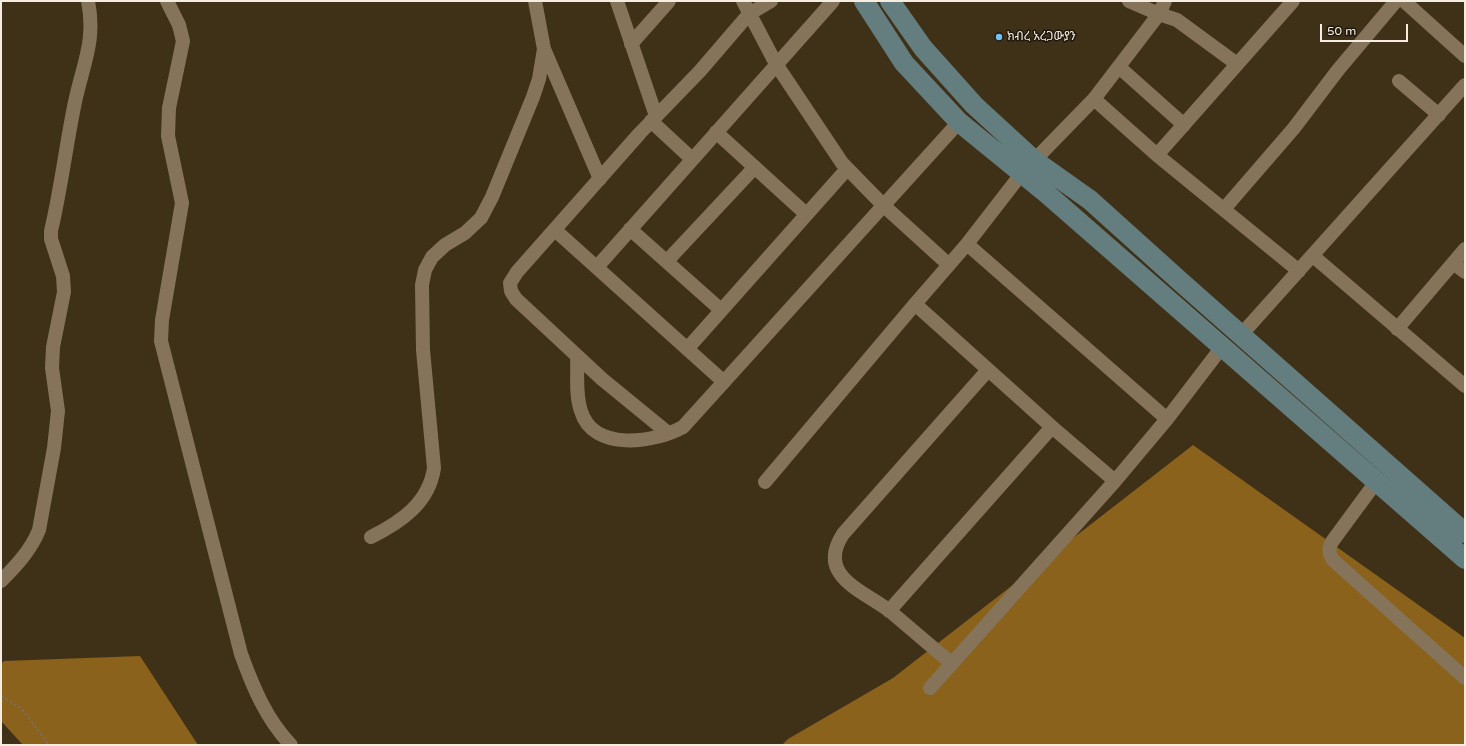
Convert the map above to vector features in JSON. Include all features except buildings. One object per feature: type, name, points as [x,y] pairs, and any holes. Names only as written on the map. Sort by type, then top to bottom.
[{"type":"main road","points":[[864,1],[904,63],[959,122],[1029,167],[1090,200],[1465,533]]},
{"type":"main road","points":[[895,4],[923,48],[1029,167],[1222,348],[1465,559]]},
{"type":"street","points":[[1,581],[16,567],[34,543],[39,530],[54,448],[58,411],[52,368],[54,347],[64,292],[63,276],[51,239],[51,231],[75,103],[90,40],[92,27],[88,1]]},
{"type":"street","points":[[167,1],[179,25],[183,42],[169,108],[168,136],[182,203],[162,320],[161,341],[241,654],[256,694],[267,715],[280,734],[291,745]]},
{"type":"street","points":[[535,1],[544,49],[600,179]]},
{"type":"street","points":[[616,1],[654,119],[692,159]]},
{"type":"street","points":[[631,44],[669,1]]},
{"type":"street","points":[[668,433],[602,379],[516,299],[510,286],[510,282],[517,272],[654,119],[700,71],[746,7],[771,1]]},
{"type":"street","points":[[597,267],[833,1]]},
{"type":"street","points":[[1129,1],[1177,20],[1237,64]]},
{"type":"street","points":[[765,482],[967,244],[1029,167],[1094,99],[1159,14],[1165,1]]},
{"type":"street","points":[[1157,155],[1293,1]]},
{"type":"street","points":[[1224,209],[1294,128],[1338,70],[1396,1]]},
{"type":"street","points":[[1404,1],[1465,56]]},
{"type":"street","points":[[746,7],[776,64],[827,144],[847,169],[883,205],[949,265]]},
{"type":"street","points":[[371,537],[392,526],[412,512],[428,490],[432,481],[434,468],[423,350],[422,285],[425,270],[432,257],[446,245],[466,233],[481,218],[492,197],[533,97],[539,79],[544,49]]},
{"type":"street","points":[[1119,67],[1184,125]]},
{"type":"street","points":[[1400,80],[1439,115]]},
{"type":"street","points":[[1241,335],[1464,89]]},
{"type":"street","points":[[1094,99],[1157,155],[1298,271]]},
{"type":"street","points":[[577,356],[578,395],[581,412],[591,428],[601,436],[618,440],[636,440],[668,433],[683,427],[959,122]]},
{"type":"street","points":[[716,132],[806,214]]},
{"type":"street","points":[[667,261],[755,167]]},
{"type":"street","points":[[687,349],[847,169]]},
{"type":"street","points":[[630,229],[721,310]]},
{"type":"street","points":[[555,230],[724,382]]},
{"type":"street","points":[[967,244],[1167,419]]},
{"type":"street","points":[[1397,329],[1465,249]]},
{"type":"street","points":[[1313,256],[1465,386]]},
{"type":"street","points":[[1453,263],[1465,272]]},
{"type":"street","points":[[915,304],[1052,427],[1115,481]]},
{"type":"street","points":[[930,688],[1115,481],[1167,419],[1222,348]]},
{"type":"street","points":[[951,663],[889,611],[858,592],[847,582],[837,569],[834,555],[837,543],[843,534],[988,370]]},
{"type":"street","points":[[889,611],[1052,427]]},
{"type":"street","points":[[1376,482],[1329,546],[1329,554],[1333,560],[1464,675]]},
{"type":"path","points":[[1,696],[22,709],[49,745]]},
{"type":"shaded area","points":[[1193,445],[1465,638],[1465,745],[782,745],[788,739],[893,678]]},
{"type":"shaded area","points":[[140,656],[198,745],[23,745],[1,721],[1,664],[4,661]]},
{"type":"place","name":"ክብረ አረጋውያን","points":[[999,37]]}]
